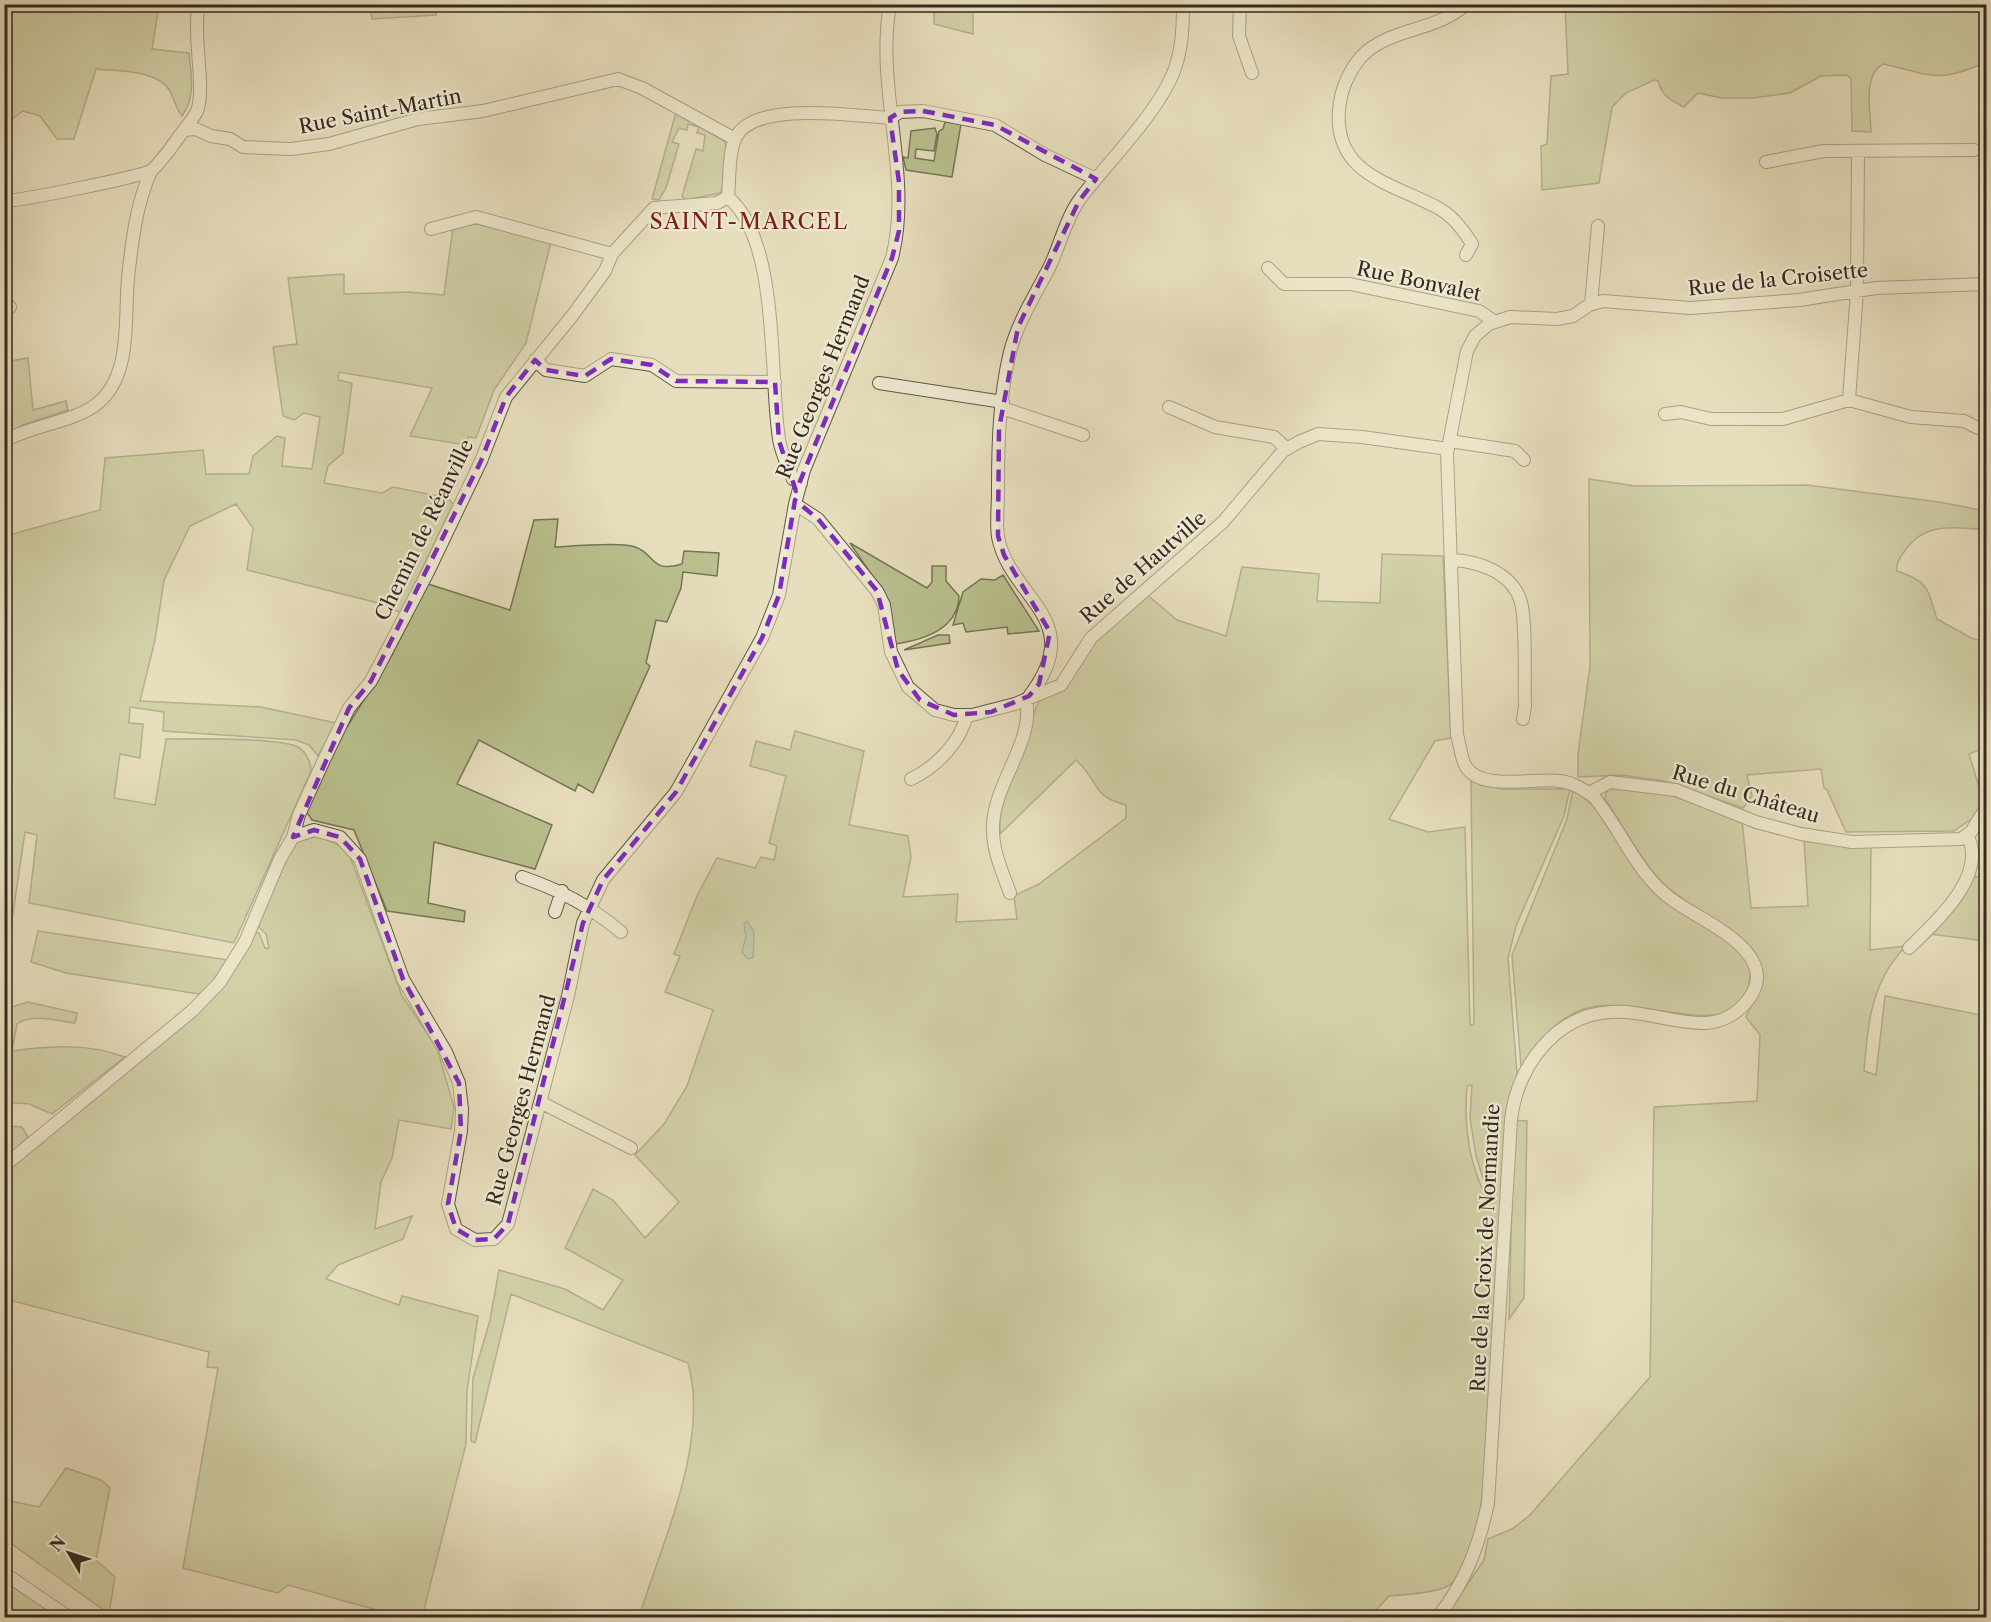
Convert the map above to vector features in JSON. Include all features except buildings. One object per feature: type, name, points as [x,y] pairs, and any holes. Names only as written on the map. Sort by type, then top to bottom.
[{"type":"street","points":[[199,4],[196,48],[200,97],[205,130],[211,136]]},
{"type":"street","name":"Rue Georges Hermand","points":[[293,837],[314,830],[340,837],[360,859],[403,979],[446,1052],[459,1083],[462,1109],[461,1131],[448,1204],[456,1229],[475,1240],[494,1239],[508,1224],[568,996],[583,924],[603,880],[676,792],[762,638],[779,595],[795,504],[801,483],[892,258],[899,231],[899,182],[890,118],[886,35],[890,4]]},
{"type":"street","points":[[1010,893],[995,849],[993,825],[1003,782],[1025,731],[1029,712],[1028,698],[1039,684],[1048,657],[1050,632],[1046,619],[1004,555],[998,536],[999,429],[1010,352],[1018,327],[1079,201],[1121,149],[1172,76],[1183,33],[1183,4]]},
{"type":"street","points":[[1240,4],[1239,36],[1252,73]]},
{"type":"street","points":[[1466,4],[1448,18],[1378,44],[1362,57],[1348,77],[1340,98],[1338,124],[1343,141],[1355,162],[1373,178],[1440,208],[1465,232],[1472,244],[1466,255]]},
{"type":"street","name":"Rue Saint-Martin","points":[[184,130],[196,129],[211,136],[230,139],[243,147],[291,149],[328,144],[418,119],[483,111],[618,79],[642,88],[735,140]]},
{"type":"street","points":[[4,441],[24,430],[71,417],[93,407],[105,397],[113,383],[124,345],[134,228],[141,194],[151,171],[197,112],[200,97]]},
{"type":"street","points":[[801,483],[793,479],[780,441],[771,311],[752,228],[744,213],[728,196],[735,140],[742,128],[752,121],[801,113],[890,118],[900,112],[923,111],[995,125],[1045,155],[1096,179]]},
{"type":"street","points":[[1766,162],[1824,151],[1974,150]]},
{"type":"street","points":[[1849,400],[1857,291],[1858,151]]},
{"type":"street","points":[[4,201],[21,201],[87,184],[139,176],[151,171]]},
{"type":"street","name":"Chemin de Réanville","points":[[293,837],[299,815],[350,708],[371,681],[429,572],[481,461],[506,397],[579,307],[605,271],[612,254],[654,208],[717,203],[728,196]]},
{"type":"street","points":[[431,228],[476,217],[612,254]]},
{"type":"street","points":[[1591,304],[1598,226]]},
{"type":"street","name":"Rue Bonvalet","points":[[1268,268],[1284,285],[1350,284],[1479,311],[1495,322]]},
{"type":"street","name":"Rue de la Croisette","points":[[1495,322],[1510,317],[1557,319],[1573,316],[1591,304],[1603,302],[1690,309],[1799,300],[1919,285],[1986,284]]},
{"type":"street","points":[[1449,445],[1467,351],[1476,336],[1495,322]]},
{"type":"street","points":[[535,360],[546,370],[585,376],[611,359],[652,365],[676,381],[775,382]]},
{"type":"street","points":[[879,383],[1002,405],[1083,435]]},
{"type":"street","points":[[1665,414],[1680,412],[1711,419],[1783,419],[1849,400],[1911,417],[1964,421],[1978,428]]},
{"type":"street","points":[[1169,407],[1215,427],[1274,437],[1287,448]]},
{"type":"street","name":"Rue de Hautville","points":[[795,504],[818,519],[877,591],[884,605],[891,652],[908,687],[935,710],[954,715],[967,715],[991,712],[1061,685],[1091,638],[1223,522],[1287,448],[1318,434],[1515,451],[1524,460]]},
{"type":"street","name":"Rue de la Croix de Normandie","points":[[1437,1617],[1464,1578],[1475,1554],[1488,1503],[1511,1120],[1514,1097],[1521,1077],[1546,1043],[1578,1020],[1610,1012],[1706,1023],[1726,1018],[1740,1010],[1751,996],[1756,976],[1752,958],[1736,939],[1662,894],[1604,809],[1579,786],[1559,781],[1496,782],[1479,777],[1465,765],[1457,735],[1449,445]]},
{"type":"street","points":[[1452,560],[1469,561],[1498,573],[1512,585],[1521,601],[1525,706],[1522,719]]},
{"type":"street","points":[[911,779],[924,773],[955,744],[964,730],[967,715]]},
{"type":"street","name":"Rue du Château","points":[[1589,794],[1610,782],[1676,790],[1756,822],[1802,834],[1852,842],[1917,842],[1961,839],[1966,835]]},
{"type":"street","points":[[1909,948],[1946,912],[1970,874],[1972,845],[1966,835],[1986,808]]},
{"type":"street","points":[[4,1166],[192,1011],[220,982],[245,942],[280,859],[293,837]]},
{"type":"street","points":[[522,877],[562,891],[590,907],[621,932]]},
{"type":"street","points":[[555,912],[562,891]]},
{"type":"street","points":[[540,1102],[631,1148]]},
{"type":"street","points":[[4,1573],[70,1617]]},
{"type":"highlighted area","points":[[923,111],[995,125],[1096,179],[1079,201],[1018,327],[999,429],[998,536],[1004,555],[1050,632],[1039,684],[1029,696],[991,712],[954,715],[920,700],[898,670],[877,591],[818,519],[795,500],[779,595],[762,638],[676,792],[603,880],[583,923],[508,1224],[494,1239],[475,1240],[456,1229],[448,1204],[461,1131],[459,1083],[403,979],[360,859],[340,837],[314,830],[293,837],[349,708],[371,681],[481,461],[506,397],[535,360],[546,370],[585,376],[611,359],[652,365],[676,381],[775,382],[779,441],[796,491],[892,258],[899,231],[899,182],[890,118],[900,112]]},
{"type":"shaded area","points":[[4,5],[159,5],[152,49],[189,53],[191,93],[182,116],[170,91],[156,79],[137,73],[96,69],[74,139],[57,139],[40,116],[23,111],[5,124]]},
{"type":"shaded area","points":[[370,5],[436,5],[436,15],[372,19]]},
{"type":"shaded area","points":[[1565,5],[1986,5],[1986,62],[1970,69],[1945,75],[1924,74],[1883,64],[1876,69],[1870,85],[1871,132],[1852,131],[1851,79],[1847,75],[1821,76],[1790,93],[1753,98],[1722,98],[1698,93],[1684,107],[1667,97],[1658,81],[1654,80],[1626,93],[1612,107],[1599,183],[1542,190],[1541,146],[1547,144],[1551,76],[1568,74]]},
{"type":"shaded area","points":[[973,7],[973,34],[934,24],[934,13]]},
{"type":"shaded area","points":[[676,112],[724,141],[727,167],[720,193],[685,200],[682,196],[696,149],[703,151],[705,135],[697,133],[699,127],[688,124],[687,130],[679,128],[672,142],[679,144],[666,188],[659,200],[652,199]]},
{"type":"shaded area","points":[[945,122],[961,124],[952,177],[906,170],[903,157],[908,158],[911,131],[935,128],[937,134],[934,151],[916,149],[915,158],[934,161],[939,131],[943,129]]},
{"type":"shaded area","points":[[477,224],[551,242],[526,343],[494,390],[476,438],[468,437],[466,445],[410,436],[432,388],[339,372],[338,380],[352,383],[343,453],[328,466],[324,483],[382,493],[393,487],[448,498],[453,504],[401,613],[382,604],[247,570],[253,528],[236,504],[190,526],[164,580],[155,640],[140,701],[261,707],[336,723],[318,756],[309,745],[296,740],[163,731],[164,712],[130,707],[129,723],[143,724],[140,758],[120,754],[114,798],[155,805],[166,739],[235,739],[273,742],[298,747],[306,754],[311,771],[234,943],[29,903],[37,835],[25,832],[8,947],[5,946],[5,536],[100,510],[105,458],[203,450],[206,474],[249,474],[253,456],[277,436],[285,438],[282,466],[312,469],[320,417],[304,413],[294,420],[283,416],[273,347],[297,344],[288,278],[344,274],[344,294],[409,292],[444,295],[453,227]]},
{"type":"shaded area","points":[[28,358],[33,410],[66,401],[68,410],[23,425],[5,436],[5,362]]},
{"type":"shaded area","points":[[1589,479],[1635,486],[1807,485],[1939,502],[1986,511],[1986,530],[1943,528],[1932,530],[1914,540],[1897,564],[1897,571],[1916,579],[1926,588],[1937,619],[1971,638],[1986,642],[1986,747],[1969,754],[1984,803],[1977,815],[1954,831],[1846,832],[1824,788],[1821,769],[1747,775],[1752,796],[1743,808],[1664,781],[1621,775],[1578,777],[1578,754],[1590,666]]},
{"type":"shaded area","points":[[558,519],[555,547],[606,544],[632,546],[664,566],[682,564],[684,551],[719,553],[717,576],[683,572],[681,588],[667,622],[656,620],[646,663],[650,666],[593,793],[578,784],[575,791],[479,740],[457,784],[552,825],[535,869],[434,842],[428,903],[465,911],[464,922],[387,911],[354,830],[312,820],[306,811],[337,743],[392,655],[428,584],[510,610],[534,520]]},
{"type":"shaded area","points":[[850,543],[927,588],[932,582],[932,566],[946,566],[946,581],[959,596],[953,617],[946,625],[927,636],[895,644],[884,593]]},
{"type":"shaded area","points":[[1382,554],[1443,556],[1451,738],[1435,741],[1389,819],[1428,832],[1465,827],[1470,1025],[1474,1024],[1471,781],[1503,789],[1570,789],[1564,816],[1516,926],[1508,958],[1517,1074],[1508,1110],[1487,1462],[1476,1529],[1465,1564],[1457,1577],[1443,1588],[1389,1596],[1369,1618],[639,1617],[670,1525],[688,1458],[693,1425],[693,1394],[688,1363],[511,1294],[475,1443],[471,1441],[473,1378],[490,1320],[499,1270],[565,1289],[603,1310],[623,1280],[565,1248],[593,1189],[613,1200],[645,1238],[679,1202],[635,1155],[664,1124],[687,1086],[713,1010],[665,992],[680,956],[674,954],[697,896],[717,858],[755,868],[761,857],[774,860],[777,846],[769,843],[786,776],[750,766],[756,741],[790,750],[795,731],[864,751],[849,825],[908,836],[911,857],[903,897],[958,894],[956,922],[1017,919],[1014,896],[1039,884],[1126,818],[1126,805],[1106,797],[1076,760],[1000,834],[1000,811],[1006,783],[1041,696],[1145,593],[1177,620],[1226,636],[1242,567],[1319,574],[1317,601],[1380,603]],"holes":[[[1472,1085],[1470,1118],[1476,1156],[1486,1188],[1483,1190],[1473,1164],[1468,1139],[1467,1086]]]},
{"type":"shaded area","points":[[1003,575],[1039,631],[1008,634],[1007,627],[966,632],[963,623],[953,625],[963,592],[981,579],[995,580]]},
{"type":"shaded area","points":[[938,635],[949,635],[950,643],[904,650]]},
{"type":"shaded area","points":[[1612,787],[1660,791],[1742,820],[1751,908],[1808,906],[1804,839],[1871,845],[1870,950],[1906,946],[1894,960],[1878,988],[1867,1036],[1864,1071],[1876,1075],[1885,996],[1986,1016],[1982,1079],[1986,1080],[1986,1617],[1444,1618],[1484,1560],[1488,1539],[1512,1529],[1530,1515],[1650,1377],[1654,1107],[1757,1101],[1760,1035],[1746,1017],[1757,989],[1758,967],[1751,950],[1738,936],[1681,898],[1654,873],[1605,799],[1606,792]]},
{"type":"shaded area","points":[[1573,790],[1586,799],[1608,821],[1674,907],[1739,946],[1749,961],[1750,980],[1747,991],[1735,1008],[1713,1015],[1620,1006],[1584,1009],[1556,1025],[1521,1066],[1512,955],[1567,819]]},
{"type":"shaded area","points":[[319,836],[343,847],[349,854],[402,996],[437,1048],[454,1107],[451,1129],[399,1120],[392,1158],[381,1182],[375,1229],[412,1216],[403,1239],[338,1265],[326,1279],[399,1305],[402,1296],[478,1316],[467,1391],[466,1444],[422,1617],[401,1617],[288,1585],[278,1593],[183,1568],[218,1368],[207,1367],[209,1352],[5,1299],[4,1171],[202,1006],[231,976],[254,932],[259,933],[265,948],[269,948],[266,934],[258,926],[290,849],[298,841]]},
{"type":"shaded area","points":[[1986,876],[1986,941],[1929,934],[1974,877]]},
{"type":"shaded area","points":[[747,921],[754,932],[753,958],[748,959],[742,952],[746,936],[744,924]]},
{"type":"shaded area","points":[[38,931],[228,960],[205,991],[199,994],[66,973],[31,962]]},
{"type":"shaded area","points":[[28,1002],[77,1013],[75,1023],[37,1018],[23,1021],[17,1024],[12,1051],[69,1047],[97,1049],[125,1057],[52,1114],[29,1104],[5,1102],[5,1009]]},
{"type":"shaded area","points":[[1514,1120],[1527,1121],[1524,1298],[1509,1319]]},
{"type":"shaded area","points":[[5,1126],[22,1127],[28,1137],[5,1160]]},
{"type":"shaded area","points":[[66,1468],[101,1480],[110,1488],[96,1560],[115,1577],[109,1614],[5,1539],[5,1500],[39,1507]]},
{"type":"shaded area","points":[[5,1582],[61,1617],[5,1617]]},
{"type":"district","name":"SAINT-MARCEL","points":[[749,221]]}]
